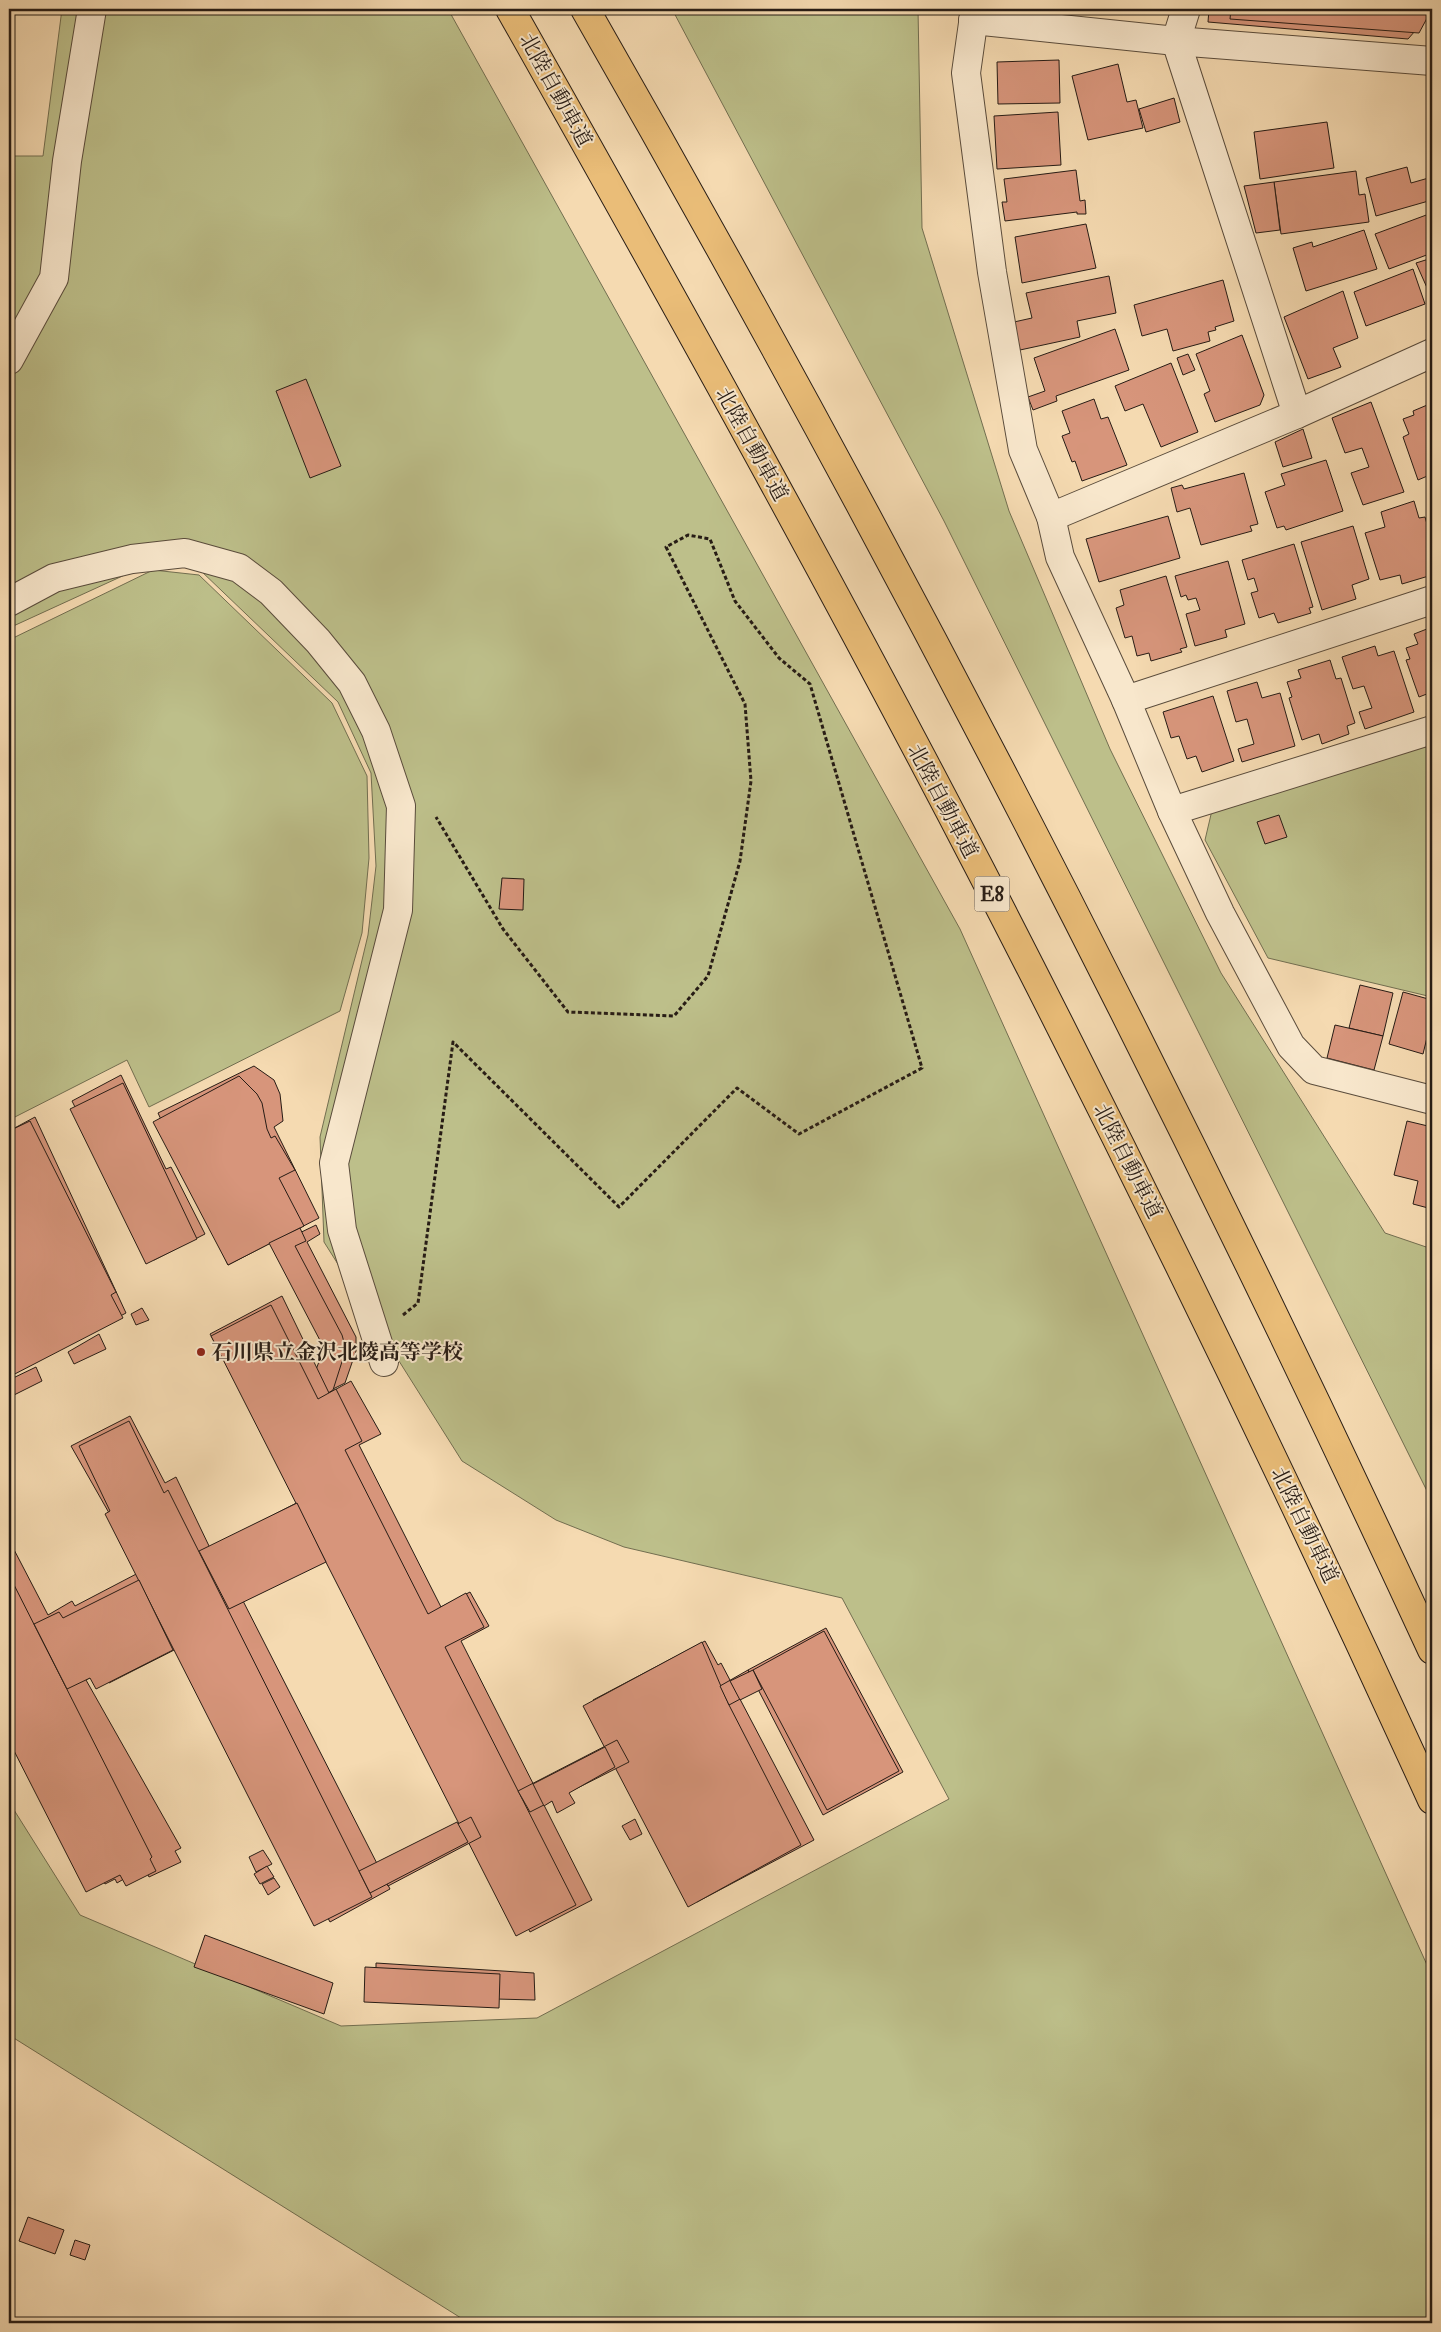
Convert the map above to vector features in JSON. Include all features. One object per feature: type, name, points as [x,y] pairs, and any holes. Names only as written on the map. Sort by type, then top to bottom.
[{"type":"highway","name":"北陸自動車道","points":[[510,9],[794,520],[980,869],[1163,1231],[1325,1565],[1432,1800]]},
{"type":"highway","points":[[585,9],[654,129],[853,493],[1041,846],[1216,1195],[1432,1650]]},
{"type":"street","points":[[9,360],[54,278],[67,161],[92,9]]},
{"type":"street","points":[[1186,9],[1176,41],[1298,414]]},
{"type":"street","points":[[1432,61],[1176,41],[974,15],[966,73],[992,272],[1023,450],[1051,517],[1060,557],[1126,700],[1172,811],[1220,913],[1291,1046],[1314,1070],[1432,1100]]},
{"type":"street","points":[[1051,517],[1298,414],[1432,353]]},
{"type":"street","points":[[9,602],[54,578],[132,559],[185,553],[239,568],[271,592],[318,641],[352,683],[376,731],[401,806],[398,910],[334,1163],[342,1230],[380,1350]]},
{"type":"street","points":[[1126,700],[1432,600]]},
{"type":"street","points":[[1172,811],[1432,730]]},
{"type":"path","points":[[380,1350],[418,1303],[453,1042],[619,1207],[737,1088],[799,1134],[922,1068],[810,684],[779,658],[735,601],[710,540],[688,535],[666,548],[745,704],[751,781],[740,861],[708,976],[674,1016],[568,1012],[503,929],[432,811],[394,785]]},
{"type":"green space","points":[[62,9],[448,9],[960,929],[1432,1976],[1432,2323],[469,2323],[9,2035],[9,1802],[80,1915],[341,2026],[537,2018],[949,1799],[842,1598],[624,1547],[556,1520],[462,1461],[324,1242],[320,1137],[368,935],[376,866],[371,773],[338,702],[200,570],[153,562],[9,628],[9,156],[43,156]]},
{"type":"green space","points":[[672,9],[918,9],[922,228],[1009,511],[1110,749],[1221,973],[1385,1233],[1432,1249],[1432,1501],[944,521]]},
{"type":"green space","points":[[153,570],[199,575],[332,703],[367,776],[369,858],[362,933],[340,1011],[149,1107],[127,1060],[9,1120],[9,640]]},
{"type":"green space","points":[[1432,744],[1432,997],[1268,958],[1205,840],[1213,806]]},
{"type":"building","points":[[1209,9],[1427,9],[1423,22],[1408,39],[1208,22]]},
{"type":"building","points":[[1231,9],[1432,9],[1419,33],[1230,19]]},
{"type":"building","points":[[1059,60],[1060,103],[998,104],[997,62]]},
{"type":"building","points":[[1118,64],[1127,102],[1136,100],[1143,128],[1088,140],[1072,76]]},
{"type":"building","points":[[1174,98],[1180,122],[1146,132],[1139,109]]},
{"type":"building","points":[[1058,112],[1061,165],[997,169],[994,116]]},
{"type":"building","points":[[1327,122],[1334,168],[1260,179],[1254,132]]},
{"type":"building","points":[[1407,167],[1411,183],[1432,177],[1432,200],[1376,216],[1366,178]]},
{"type":"building","points":[[1076,170],[1080,201],[1085,200],[1086,214],[1077,214],[1077,212],[1005,221],[1002,202],[1007,202],[1004,179]]},
{"type":"building","points":[[1356,171],[1359,195],[1365,194],[1369,222],[1281,234],[1274,182]]},
{"type":"building","points":[[1274,182],[1280,230],[1256,233],[1244,186]]},
{"type":"building","points":[[1429,214],[1432,222],[1432,253],[1389,269],[1375,234]]},
{"type":"building","points":[[1086,224],[1096,268],[1022,283],[1015,237]]},
{"type":"building","points":[[1364,230],[1377,269],[1306,291],[1293,248],[1312,242],[1313,247]]},
{"type":"building","points":[[1432,258],[1432,299],[1416,263]]},
{"type":"building","points":[[1413,269],[1425,304],[1366,326],[1354,292]]},
{"type":"building","points":[[1109,276],[1116,313],[1077,321],[1080,337],[1020,350],[1014,322],[1032,318],[1026,293]]},
{"type":"building","points":[[1223,280],[1234,321],[1215,327],[1216,330],[1208,332],[1210,341],[1173,351],[1167,329],[1142,336],[1134,305]]},
{"type":"building","points":[[1343,291],[1358,338],[1333,348],[1341,367],[1308,379],[1284,317]]},
{"type":"building","points":[[1115,329],[1129,370],[1056,396],[1057,401],[1033,410],[1028,397],[1045,391],[1034,358]]},
{"type":"building","points":[[1242,335],[1264,395],[1260,405],[1215,422],[1204,394],[1210,391],[1196,354]]},
{"type":"building","points":[[1188,354],[1195,370],[1183,375],[1177,358]]},
{"type":"building","points":[[1171,363],[1198,432],[1161,447],[1143,404],[1125,411],[1115,386]]},
{"type":"building","points":[[306,379],[341,466],[310,478],[276,391]]},
{"type":"building","points":[[1094,399],[1101,419],[1108,417],[1127,465],[1082,481],[1075,461],[1072,462],[1062,436],[1070,433],[1062,411]]},
{"type":"building","points":[[1371,402],[1404,492],[1363,505],[1351,473],[1369,467],[1362,448],[1345,453],[1332,418]]},
{"type":"building","points":[[1432,403],[1432,474],[1418,480],[1403,437],[1409,434],[1403,419],[1414,415],[1413,411]]},
{"type":"building","points":[[1303,429],[1312,458],[1283,467],[1275,442]]},
{"type":"building","points":[[1326,460],[1343,511],[1286,530],[1284,526],[1277,528],[1265,492],[1285,485],[1281,474]]},
{"type":"building","points":[[1244,473],[1258,524],[1250,526],[1252,531],[1201,545],[1190,508],[1177,512],[1171,488],[1182,485],[1184,489]]},
{"type":"building","points":[[1432,498],[1432,518],[1427,499]]},
{"type":"building","points":[[1414,501],[1419,518],[1425,517],[1432,542],[1432,575],[1402,584],[1400,575],[1380,580],[1365,533],[1385,527],[1381,512]]},
{"type":"building","points":[[1168,516],[1180,558],[1099,582],[1086,539]]},
{"type":"building","points":[[1353,526],[1369,579],[1352,585],[1356,599],[1322,610],[1301,542]]},
{"type":"building","points":[[1294,544],[1313,607],[1309,608],[1311,613],[1278,623],[1274,613],[1259,618],[1251,593],[1258,591],[1254,578],[1248,580],[1242,560]]},
{"type":"building","points":[[1228,561],[1245,624],[1225,630],[1227,637],[1195,646],[1186,614],[1200,610],[1196,598],[1188,600],[1186,595],[1181,597],[1175,576]]},
{"type":"building","points":[[1166,576],[1187,647],[1180,649],[1182,652],[1151,661],[1149,653],[1137,656],[1132,636],[1125,638],[1116,608],[1124,605],[1120,590]]},
{"type":"building","points":[[1432,627],[1432,692],[1419,697],[1406,660],[1410,659],[1406,648],[1418,644],[1414,634]]},
{"type":"building","points":[[1375,646],[1378,656],[1394,651],[1414,712],[1365,729],[1359,712],[1372,708],[1364,686],[1353,689],[1342,657]]},
{"type":"building","points":[[1330,660],[1336,679],[1341,678],[1355,723],[1347,726],[1349,734],[1322,744],[1319,734],[1302,740],[1289,698],[1292,697],[1287,682],[1301,678],[1298,670]]},
{"type":"building","points":[[1257,682],[1262,698],[1280,693],[1295,746],[1242,762],[1238,749],[1254,744],[1247,719],[1236,722],[1227,691]]},
{"type":"building","points":[[1213,696],[1234,761],[1202,772],[1196,756],[1187,759],[1179,736],[1171,738],[1163,712]]},
{"type":"building","points":[[1279,815],[1287,837],[1265,844],[1257,822]]},
{"type":"building","points":[[502,878],[524,879],[523,910],[499,909]]},
{"type":"building","points":[[1360,985],[1393,993],[1383,1036],[1349,1028]]},
{"type":"building","points":[[1403,992],[1432,1000],[1432,1017],[1423,1054],[1389,1044]]},
{"type":"building","points":[[1335,1025],[1383,1036],[1374,1070],[1327,1058]]},
{"type":"building","points":[[1432,1050],[1432,1067],[1428,1067]]},
{"type":"building","points":[[254,1066],[274,1080],[280,1094],[283,1121],[274,1127],[319,1218],[228,1265],[158,1113]]},
{"type":"building","points":[[121,1075],[166,1169],[171,1167],[205,1234],[154,1260],[122,1193],[119,1195],[72,1101]]},
{"type":"building","points":[[239,1076],[257,1094],[262,1103],[267,1129],[271,1138],[275,1136],[295,1170],[279,1178],[304,1226],[228,1265],[153,1122]]},
{"type":"building","points":[[123,1083],[197,1239],[146,1264],[70,1109]]},
{"type":"building","points":[[35,1117],[126,1313],[9,1375],[9,1131]]},
{"type":"building","points":[[30,1121],[116,1292],[111,1295],[123,1318],[9,1377],[9,1131]]},
{"type":"building","points":[[1407,1121],[1432,1127],[1432,1209],[1413,1204],[1418,1181],[1394,1175]]},
{"type":"building","points":[[316,1225],[320,1234],[307,1242],[356,1337],[356,1351],[345,1383],[331,1390],[324,1377],[334,1346],[283,1241]]},
{"type":"building","points":[[300,1228],[306,1241],[295,1246],[342,1335],[346,1349],[333,1390],[318,1399],[310,1386],[324,1348],[269,1243]]},
{"type":"building","points":[[282,1296],[329,1393],[351,1381],[381,1434],[359,1445],[441,1607],[470,1592],[489,1626],[461,1641],[592,1900],[530,1932],[335,1553],[241,1597],[390,1889],[330,1922],[186,1644],[109,1683],[104,1670],[86,1680],[181,1848],[175,1851],[181,1862],[149,1877],[144,1867],[117,1883],[115,1879],[105,1884],[9,1708],[9,1540],[48,1615],[72,1601],[75,1606],[142,1571],[71,1446],[130,1416],[165,1483],[176,1477],[210,1548],[308,1497],[296,1473],[289,1477],[210,1334]]},
{"type":"building","points":[[271,1305],[318,1399],[336,1389],[362,1441],[345,1450],[428,1614],[466,1593],[484,1627],[445,1647],[576,1905],[516,1936],[211,1336]]},
{"type":"building","points":[[142,1308],[149,1320],[136,1325],[131,1314]]},
{"type":"building","points":[[99,1334],[106,1349],[74,1364],[68,1352]]},
{"type":"building","points":[[36,1367],[42,1381],[12,1396],[9,1389],[9,1380]]},
{"type":"building","points":[[129,1421],[164,1493],[168,1490],[372,1897],[314,1926],[105,1514],[110,1511],[79,1446]]},
{"type":"building","points":[[297,1503],[326,1562],[229,1609],[199,1551]]},
{"type":"building","points":[[9,1575],[152,1857],[150,1859],[156,1871],[126,1886],[120,1875],[86,1892],[9,1741]]},
{"type":"building","points":[[139,1580],[173,1650],[96,1689],[90,1678],[67,1689],[34,1624],[59,1612],[63,1618]]},
{"type":"building","points":[[826,1628],[903,1772],[823,1815],[748,1670]]},
{"type":"building","points":[[824,1631],[899,1771],[827,1810],[753,1670]]},
{"type":"building","points":[[705,1641],[718,1665],[721,1663],[814,1840],[697,1902],[608,1720],[603,1723],[593,1700]]},
{"type":"building","points":[[702,1642],[729,1705],[801,1845],[688,1907],[583,1706]]},
{"type":"building","points":[[748,1670],[757,1690],[729,1705],[720,1686]]},
{"type":"building","points":[[753,1670],[762,1689],[740,1700],[730,1681]]},
{"type":"building","points":[[617,1740],[629,1762],[530,1812],[518,1791]]},
{"type":"building","points":[[605,1747],[615,1767],[569,1793],[575,1803],[557,1813],[552,1801],[544,1806],[533,1784]]},
{"type":"building","points":[[471,1817],[481,1837],[388,1886],[378,1866]]},
{"type":"building","points":[[635,1819],[642,1834],[630,1840],[622,1826]]},
{"type":"building","points":[[457,1822],[468,1842],[370,1893],[359,1871]]},
{"type":"building","points":[[263,1850],[272,1864],[256,1872],[249,1857]]},
{"type":"building","points":[[267,1866],[274,1877],[260,1884],[254,1874]]},
{"type":"building","points":[[274,1878],[280,1887],[268,1895],[262,1884]]},
{"type":"building","points":[[205,1935],[333,1983],[324,2014],[194,1967]]},
{"type":"building","points":[[376,1963],[534,1973],[535,2000],[376,1996]]},
{"type":"building","points":[[365,1967],[500,1974],[499,2008],[364,2002]]},
{"type":"building","points":[[28,2217],[64,2230],[55,2254],[19,2241]]},
{"type":"building","points":[[75,2240],[90,2245],[85,2260],[70,2255]]},
{"type":"place","name":"石川県立金沢北陵高等学校","points":[[201,1352]]}]
